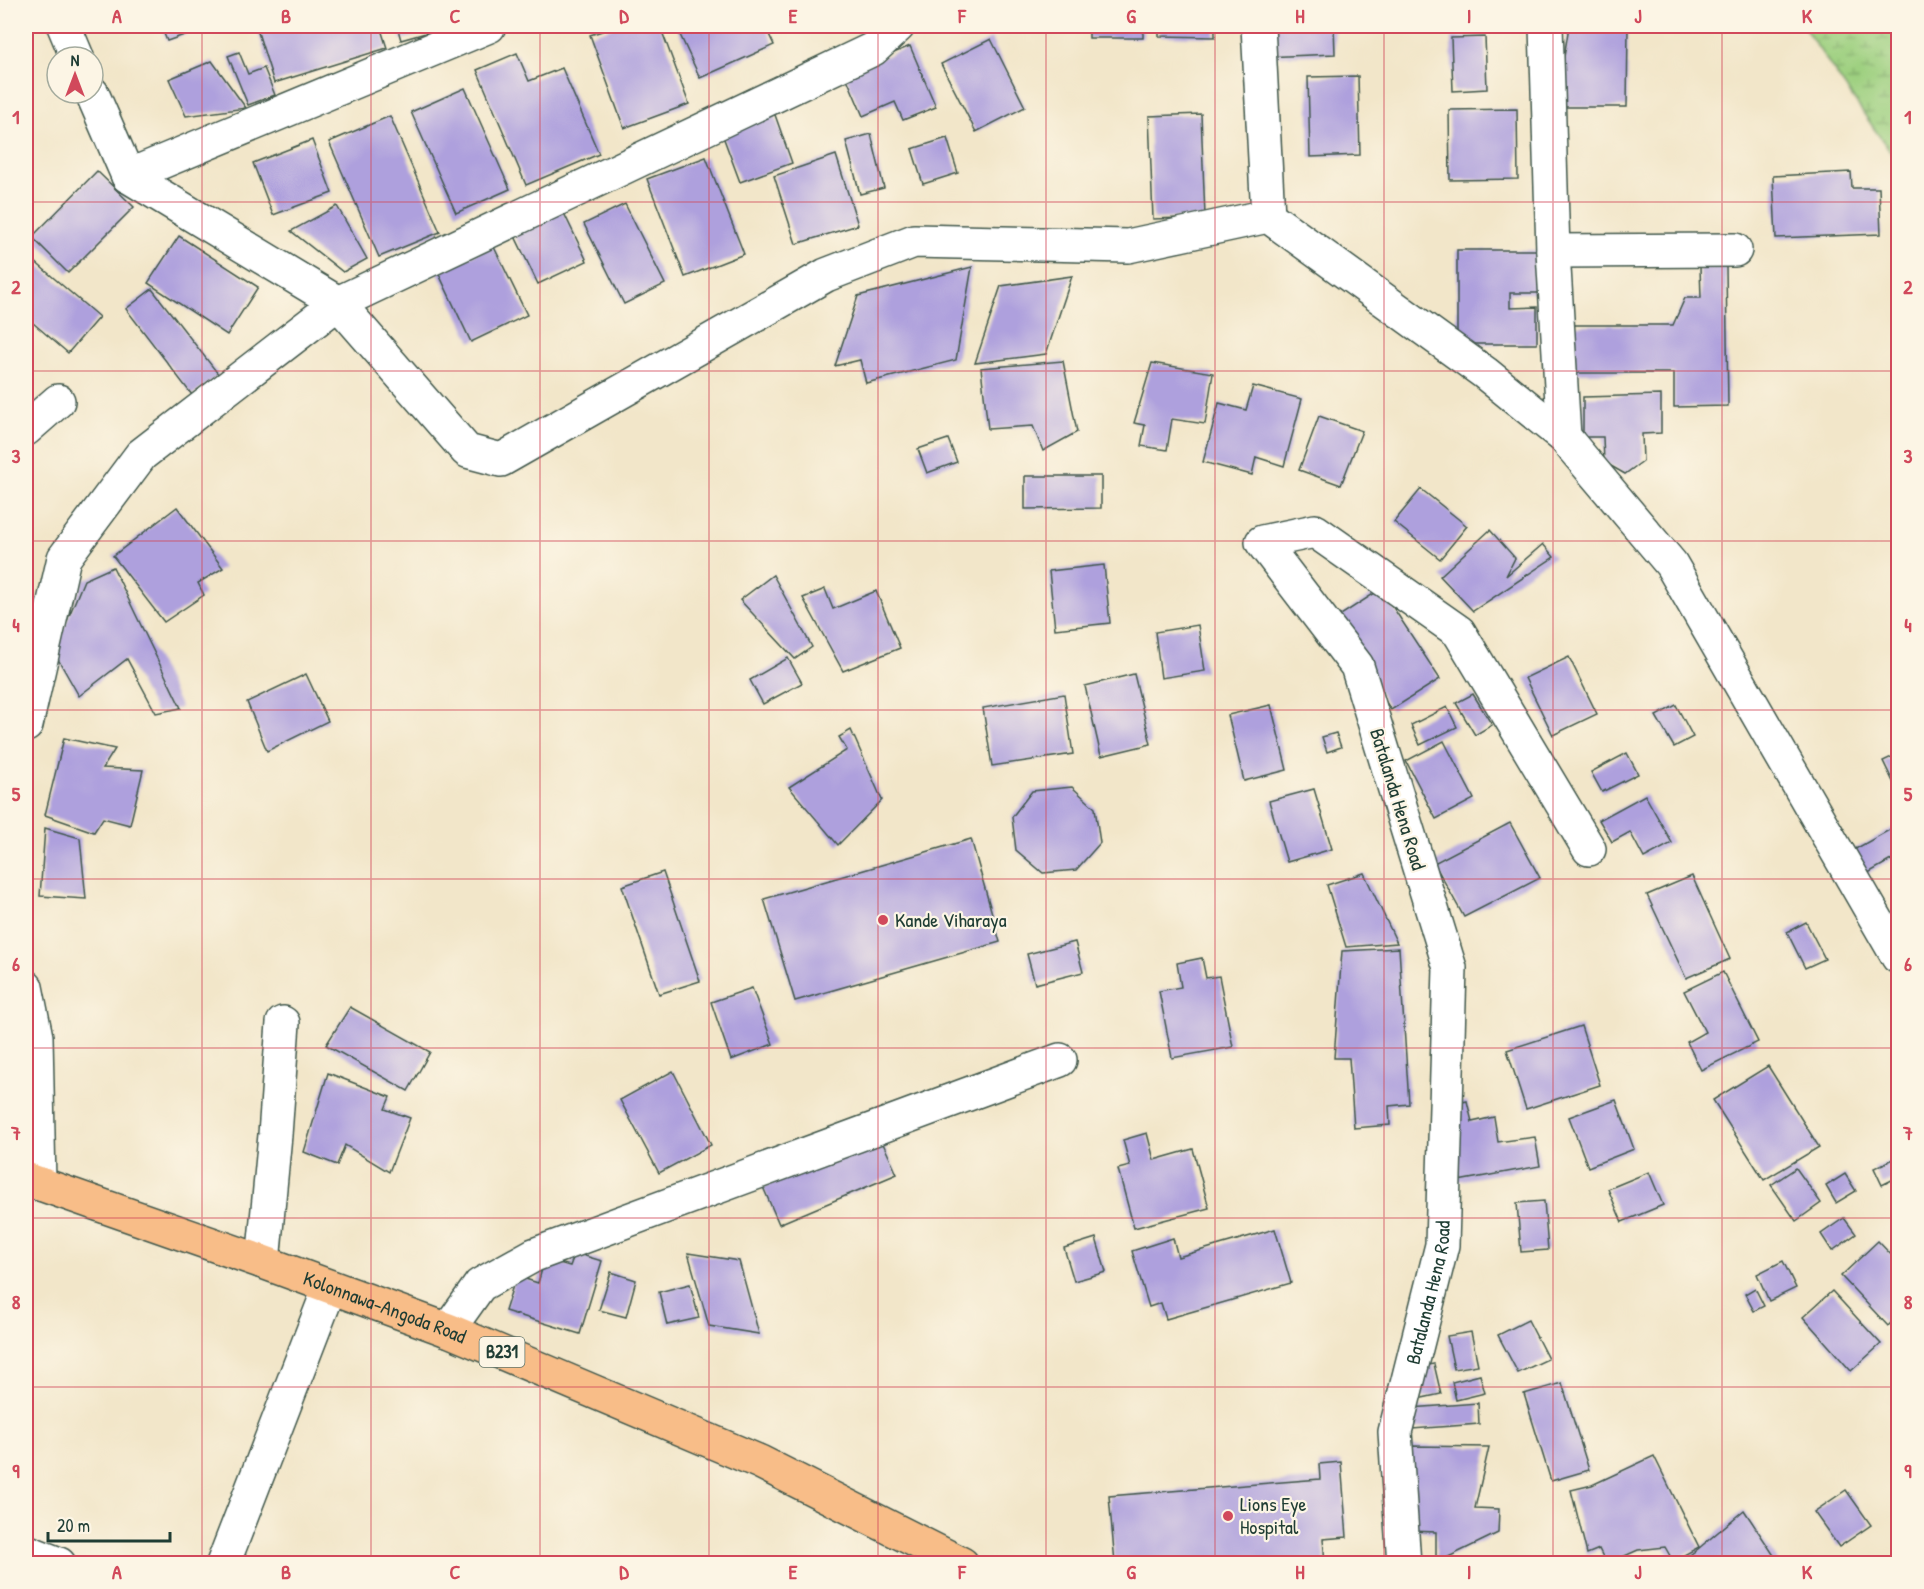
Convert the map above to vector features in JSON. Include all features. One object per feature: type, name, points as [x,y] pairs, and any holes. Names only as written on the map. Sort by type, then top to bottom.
[{"type":"main road","name":"Kolonnawa-Angoda Road","points":[[32,1181],[448,1329],[760,1462],[962,1563]]},
{"type":"street","points":[[64,26],[72,45]]},
{"type":"street","points":[[128,176],[489,26]]},
{"type":"street","points":[[26,725],[64,558],[141,455],[338,303],[873,49],[898,26]]},
{"type":"street","points":[[1258,26],[1268,216]]},
{"type":"street","points":[[1546,26],[1553,251],[1564,437]]},
{"type":"street","points":[[98,105],[128,176],[338,303],[467,451],[501,460],[826,275],[914,241],[1128,246],[1268,216],[1485,372],[1564,437],[1671,564],[1899,957]]},
{"type":"street","points":[[1553,251],[1735,250]]},
{"type":"street","points":[[26,429],[58,401]]},
{"type":"street","name":"Batalanda Hena Road","points":[[1404,1563],[1395,1432],[1442,1245],[1450,968],[1357,666],[1262,542],[1315,531],[1459,632],[1589,849]]},
{"type":"street","points":[[26,987],[36,1038],[32,1181]]},
{"type":"street","points":[[263,1262],[283,1023]]},
{"type":"street","points":[[448,1329],[480,1285],[534,1255],[1060,1060]]},
{"type":"street","points":[[223,1563],[330,1287]]},
{"type":"street","points":[[26,1551],[59,1563]]},
{"type":"green space","points":[[1803,26],[1898,26],[1898,163]]},
{"type":"building","points":[[161,26],[210,26],[167,41]]},
{"type":"building","points":[[256,26],[380,26],[387,48],[274,83]]},
{"type":"building","points":[[397,26],[450,26],[401,40]]},
{"type":"building","points":[[617,26],[660,26],[689,104],[624,128],[590,35]]},
{"type":"building","points":[[676,26],[765,26],[774,45],[700,78]]},
{"type":"building","points":[[1089,26],[1143,26],[1143,38],[1089,38]]},
{"type":"building","points":[[1159,26],[1215,26],[1215,37],[1159,36]]},
{"type":"building","points":[[1262,26],[1334,26],[1335,54],[1263,57]]},
{"type":"building","points":[[1569,26],[1628,26],[1627,107],[1556,107]]},
{"type":"building","points":[[1485,37],[1487,89],[1453,91],[1451,38]]},
{"type":"building","points":[[991,39],[1025,107],[976,132],[941,64]]},
{"type":"building","points":[[910,46],[936,107],[903,120],[895,102],[863,116],[845,74]]},
{"type":"building","points":[[239,52],[248,74],[264,68],[275,95],[248,105],[228,56]]},
{"type":"building","points":[[517,53],[529,81],[562,68],[599,154],[526,185],[477,70]]},
{"type":"building","points":[[212,61],[246,108],[186,116],[169,79]]},
{"type":"building","points":[[1358,76],[1360,155],[1310,157],[1308,77]]},
{"type":"building","points":[[465,88],[510,189],[456,213],[411,112]]},
{"type":"building","points":[[1517,109],[1518,179],[1450,180],[1449,110]]},
{"type":"building","points":[[774,112],[792,163],[740,182],[721,131]]},
{"type":"building","points":[[1201,114],[1205,217],[1153,219],[1149,116]]},
{"type":"building","points":[[390,116],[440,232],[379,257],[329,142]]},
{"type":"building","points":[[871,134],[884,188],[860,194],[846,141]]},
{"type":"building","points":[[947,138],[958,173],[923,184],[912,149]]},
{"type":"building","points":[[312,140],[332,193],[273,215],[253,163]]},
{"type":"building","points":[[836,155],[858,225],[796,244],[774,176]]},
{"type":"building","points":[[706,157],[744,254],[685,277],[647,179]]},
{"type":"building","points":[[97,171],[134,207],[68,273],[32,237]]},
{"type":"building","points":[[1851,172],[1852,188],[1879,188],[1881,234],[1776,238],[1773,176]]},
{"type":"building","points":[[625,204],[665,284],[624,304],[584,224]]},
{"type":"building","points":[[337,206],[367,259],[343,272],[291,231]]},
{"type":"building","points":[[562,209],[587,261],[538,284],[513,232]]},
{"type":"building","points":[[179,236],[258,287],[227,335],[148,283]]},
{"type":"building","points":[[493,245],[527,315],[471,342],[438,272]]},
{"type":"building","points":[[1457,250],[1542,250],[1542,293],[1510,293],[1510,308],[1537,307],[1537,344],[1457,344]]},
{"type":"building","points":[[26,254],[99,317],[68,353],[26,317]]},
{"type":"building","points":[[972,267],[956,360],[866,383],[860,360],[835,366],[858,296]]},
{"type":"building","points":[[1700,267],[1726,267],[1728,406],[1674,407],[1674,373],[1574,373],[1574,325],[1673,325],[1685,298],[1701,298]]},
{"type":"building","points":[[1072,276],[1046,354],[975,363],[1001,286]]},
{"type":"building","points":[[152,289],[219,375],[192,395],[126,309]]},
{"type":"building","points":[[1063,361],[1077,432],[1043,451],[1033,426],[988,429],[981,368]]},
{"type":"building","points":[[1152,363],[1213,373],[1205,424],[1172,419],[1167,450],[1141,446],[1145,425],[1134,423]]},
{"type":"building","points":[[1253,386],[1302,399],[1284,466],[1256,457],[1252,475],[1203,462],[1219,403],[1246,410]]},
{"type":"building","points":[[1661,395],[1661,433],[1642,434],[1643,461],[1625,474],[1604,462],[1603,437],[1583,437],[1583,397]]},
{"type":"building","points":[[1319,416],[1362,431],[1341,485],[1299,470]]},
{"type":"building","points":[[948,439],[957,462],[927,473],[918,449]]},
{"type":"building","points":[[1025,476],[1101,476],[1101,508],[1025,509]]},
{"type":"building","points":[[1421,489],[1467,526],[1440,559],[1394,522]]},
{"type":"building","points":[[177,507],[223,568],[198,583],[204,595],[164,622],[113,556]]},
{"type":"building","points":[[1490,530],[1515,558],[1506,576],[1543,544],[1554,557],[1473,611],[1440,576]]},
{"type":"building","points":[[1104,565],[1110,623],[1055,629],[1049,571]]},
{"type":"building","points":[[113,567],[181,708],[156,713],[127,659],[79,696],[54,652],[84,580]]},
{"type":"building","points":[[773,575],[812,647],[795,659],[740,600]]},
{"type":"building","points":[[825,589],[833,609],[876,591],[900,648],[843,671],[803,598]]},
{"type":"building","points":[[1381,589],[1440,679],[1391,710],[1333,620]]},
{"type":"building","points":[[1198,625],[1205,671],[1161,678],[1155,632]]},
{"type":"building","points":[[1569,657],[1597,714],[1553,735],[1525,678]]},
{"type":"building","points":[[788,658],[802,683],[763,704],[750,680]]},
{"type":"building","points":[[306,674],[328,721],[267,751],[247,702]]},
{"type":"building","points":[[1134,674],[1151,744],[1101,756],[1085,686]]},
{"type":"building","points":[[1064,694],[1073,754],[992,766],[983,708]]},
{"type":"building","points":[[1473,694],[1492,725],[1475,735],[1456,703]]},
{"type":"building","points":[[1271,705],[1287,770],[1244,781],[1228,715]]},
{"type":"building","points":[[1676,705],[1693,737],[1674,747],[1656,716]]},
{"type":"building","points":[[1447,707],[1457,727],[1420,745],[1411,725]]},
{"type":"building","points":[[851,730],[882,800],[838,845],[789,787],[847,750],[839,737]]},
{"type":"building","points":[[1336,733],[1341,747],[1327,752],[1322,737]]},
{"type":"building","points":[[64,738],[115,749],[103,768],[143,770],[130,825],[103,818],[94,832],[45,815]]},
{"type":"building","points":[[1444,741],[1474,799],[1436,819],[1406,761]]},
{"type":"building","points":[[1627,753],[1638,774],[1602,792],[1591,772]]},
{"type":"building","points":[[1898,754],[1898,792],[1883,761]]},
{"type":"building","points":[[1072,787],[1095,808],[1100,843],[1076,870],[1043,873],[1016,850],[1012,817],[1032,791]]},
{"type":"building","points":[[1314,789],[1332,849],[1287,862],[1269,801]]},
{"type":"building","points":[[1645,795],[1672,843],[1644,858],[1630,832],[1612,842],[1599,820]]},
{"type":"building","points":[[1510,823],[1540,878],[1464,917],[1434,863]]},
{"type":"building","points":[[1898,825],[1898,856],[1863,876],[1850,852]]},
{"type":"building","points":[[45,828],[80,838],[86,899],[40,896]]},
{"type":"building","name":"Kande Viharaya","points":[[971,839],[1000,942],[795,1001],[764,899]]},
{"type":"building","points":[[663,872],[700,981],[659,994],[622,886]]},
{"type":"building","points":[[1364,873],[1397,943],[1346,947],[1327,885]]},
{"type":"building","points":[[1692,876],[1730,959],[1686,978],[1647,895]]},
{"type":"building","points":[[1806,922],[1825,959],[1805,968],[1787,932]]},
{"type":"building","points":[[1075,942],[1083,972],[1035,984],[1027,954]]},
{"type":"building","points":[[1399,948],[1409,1104],[1389,1106],[1390,1125],[1354,1128],[1349,1058],[1334,1058],[1342,951]]},
{"type":"building","points":[[1202,958],[1206,978],[1219,976],[1233,1047],[1172,1058],[1159,991],[1181,987],[1177,963]]},
{"type":"building","points":[[1723,972],[1758,1042],[1701,1070],[1687,1042],[1705,1032],[1684,991]]},
{"type":"building","points":[[752,988],[773,1044],[731,1060],[711,1002]]},
{"type":"building","points":[[350,1007],[430,1052],[408,1091],[326,1045]]},
{"type":"building","points":[[1581,1026],[1600,1085],[1526,1109],[1507,1050]]},
{"type":"building","points":[[1768,1066],[1819,1147],[1764,1180],[1713,1100]]},
{"type":"building","points":[[673,1071],[711,1145],[659,1173],[620,1100]]},
{"type":"building","points":[[328,1073],[390,1097],[385,1109],[410,1118],[389,1172],[345,1145],[337,1165],[304,1152]]},
{"type":"building","points":[[1616,1100],[1634,1149],[1588,1167],[1569,1117]]},
{"type":"building","points":[[1467,1101],[1472,1122],[1494,1117],[1498,1142],[1535,1137],[1540,1166],[1447,1183],[1450,1105]]},
{"type":"building","points":[[1147,1133],[1154,1160],[1193,1149],[1209,1208],[1134,1228],[1118,1169],[1130,1166],[1123,1140]]},
{"type":"building","points":[[880,1137],[897,1174],[779,1224],[763,1187]]},
{"type":"building","points":[[1898,1157],[1898,1177],[1882,1185],[1874,1168]]},
{"type":"building","points":[[1796,1168],[1821,1203],[1796,1221],[1771,1185]]},
{"type":"building","points":[[1649,1172],[1663,1205],[1622,1222],[1608,1189]]},
{"type":"building","points":[[1845,1174],[1856,1191],[1836,1203],[1826,1186]]},
{"type":"building","points":[[1544,1201],[1548,1250],[1521,1252],[1517,1203]]},
{"type":"building","points":[[1844,1218],[1856,1234],[1832,1251],[1821,1234]]},
{"type":"building","points":[[1275,1229],[1291,1283],[1166,1319],[1161,1303],[1149,1307],[1132,1251],[1173,1238],[1178,1257]]},
{"type":"building","points":[[1096,1238],[1106,1272],[1074,1281],[1064,1248]]},
{"type":"building","points":[[1878,1241],[1898,1262],[1898,1316],[1888,1326],[1841,1276]]},
{"type":"building","points":[[575,1253],[602,1261],[580,1334],[505,1311],[516,1276],[538,1283],[545,1259],[570,1266]]},
{"type":"building","points":[[688,1253],[739,1261],[759,1334],[709,1326]]},
{"type":"building","points":[[1783,1261],[1796,1288],[1769,1301],[1757,1274]]},
{"type":"building","points":[[611,1272],[636,1280],[626,1317],[599,1310]]},
{"type":"building","points":[[690,1284],[699,1318],[667,1325],[659,1292]]},
{"type":"building","points":[[1755,1288],[1764,1306],[1754,1311],[1745,1294]]},
{"type":"building","points":[[1832,1291],[1881,1344],[1851,1371],[1803,1317]]},
{"type":"building","points":[[1528,1320],[1548,1359],[1518,1373],[1498,1335]]},
{"type":"building","points":[[1471,1332],[1478,1365],[1454,1369],[1447,1336]]},
{"type":"building","points":[[1434,1364],[1441,1394],[1422,1398],[1415,1368]]},
{"type":"building","points":[[1480,1375],[1485,1393],[1456,1400],[1452,1382]]},
{"type":"building","points":[[1562,1383],[1589,1470],[1551,1481],[1524,1394]]},
{"type":"building","points":[[1478,1403],[1479,1424],[1412,1429],[1411,1408]]},
{"type":"building","points":[[1411,1446],[1489,1447],[1475,1508],[1499,1509],[1498,1533],[1436,1563],[1436,1532],[1410,1531]]},
{"type":"building","points":[[1654,1456],[1699,1547],[1673,1561],[1665,1547],[1638,1550],[1609,1563],[1606,1563],[1599,1549],[1587,1554],[1571,1490],[1592,1485]]},
{"type":"building","name":"Lions Eye Hospital","points":[[1341,1462],[1347,1537],[1323,1539],[1325,1563],[1115,1563],[1109,1496],[1320,1479],[1319,1464]]},
{"type":"building","points":[[1846,1490],[1871,1525],[1839,1547],[1814,1512]]},
{"type":"building","points":[[1744,1510],[1779,1563],[1679,1563],[1698,1549]]},
{"type":"place","name":"Kande Viharaya","points":[[883,920]]},
{"type":"place","name":"Lions Eye Hospital","points":[[1228,1516]]}]
